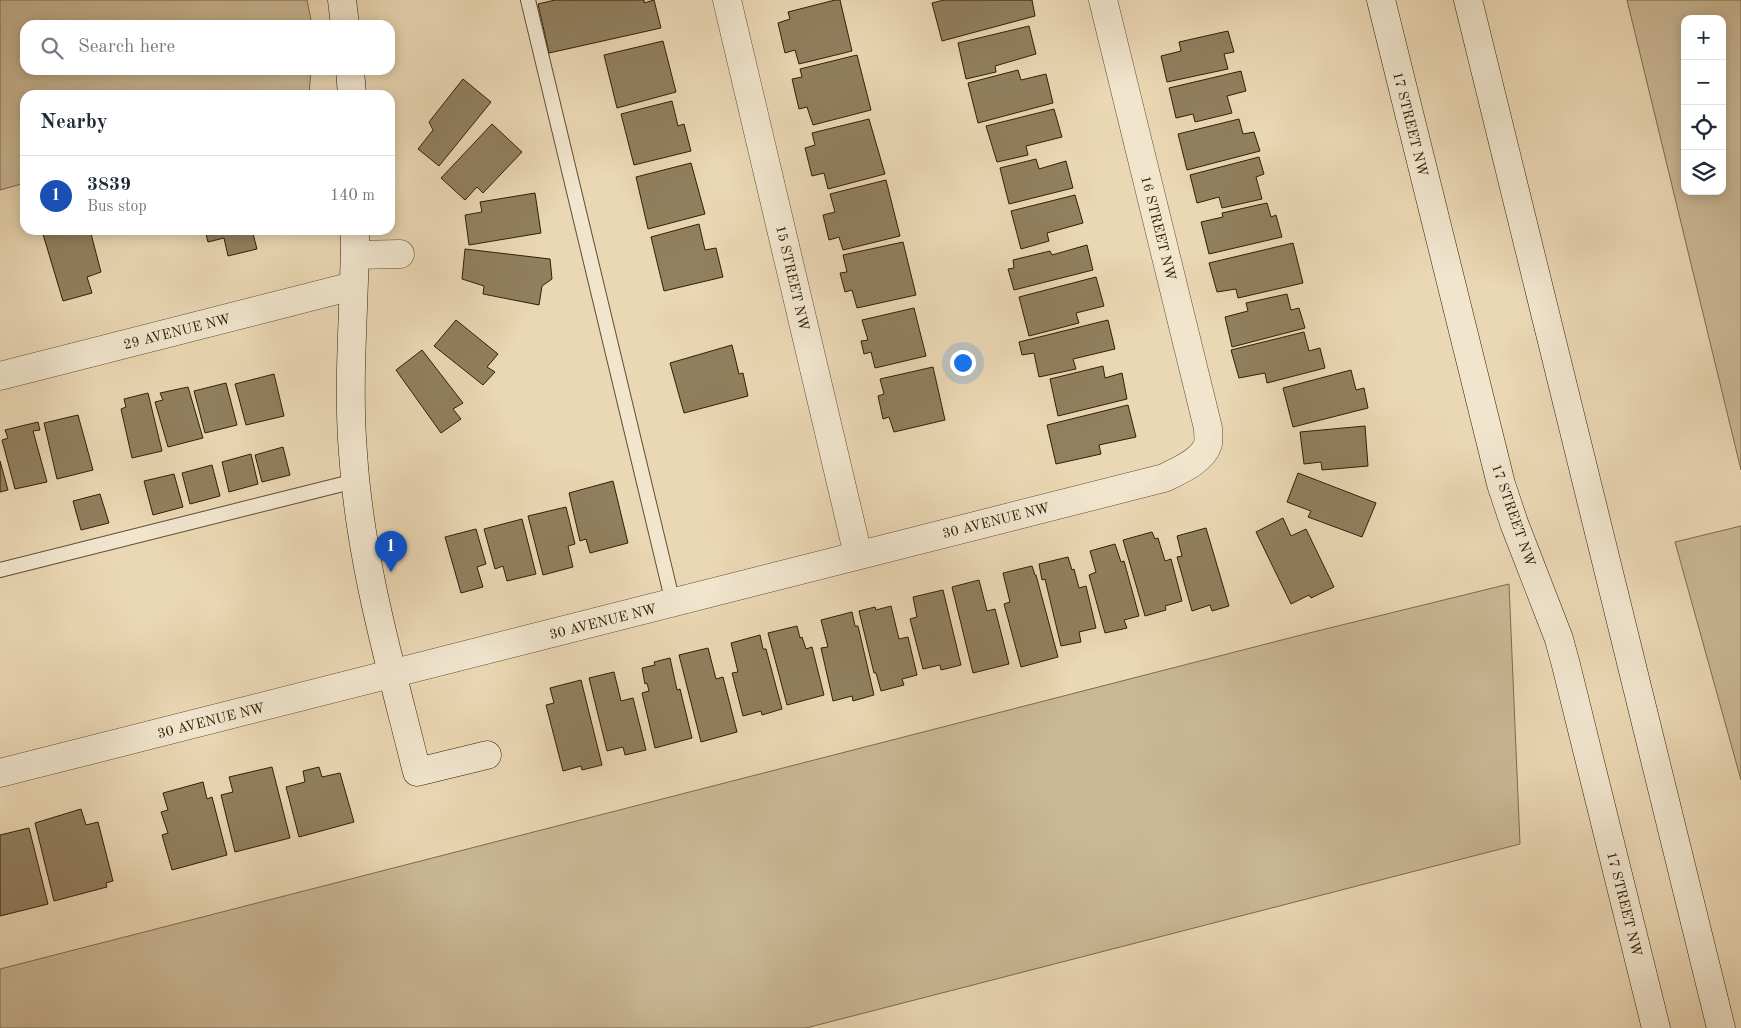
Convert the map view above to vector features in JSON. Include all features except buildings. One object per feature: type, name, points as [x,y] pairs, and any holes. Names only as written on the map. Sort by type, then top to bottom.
[{"type":"street","points":[[342,0],[344,20]]},
{"type":"street","name":"15 STREET NW","points":[[727,0],[858,555]]},
{"type":"street","name":"16 STREET NW","points":[[1103,0],[1208,428],[1208,444],[1201,455]]},
{"type":"street","name":"17 STREET NW","points":[[1381,0],[1488,436],[1514,523],[1548,609],[1566,665],[1656,1028]]},
{"type":"street","points":[[1468,0],[1720,1028]]},
{"type":"street","points":[[350,75],[352,90]]},
{"type":"street","points":[[400,254],[355,242],[350,386],[355,481],[365,556],[417,772],[487,755]]},
{"type":"street","name":"29 AVENUE NW","points":[[0,376],[353,286]]},
{"type":"street","name":"30 AVENUE NW","points":[[0,773],[1164,478],[1184,468],[1201,455]]},
{"type":"lane","points":[[528,0],[673,603]]},
{"type":"lane","points":[[0,570],[355,481]]},
{"type":"shaded area","points":[[0,0],[307,0],[311,20],[20,20],[20,75],[311,75],[309,90],[20,90],[20,184],[0,190]]},
{"type":"shaded area","points":[[1627,0],[1741,0],[1741,470]]},
{"type":"shaded area","points":[[1741,526],[1741,780],[1675,542]]},
{"type":"shaded area","points":[[1509,584],[1520,844],[806,1028],[0,1028],[0,969],[1305,634]]},
{"type":"place","name":"3839","points":[[391,572]]}]
